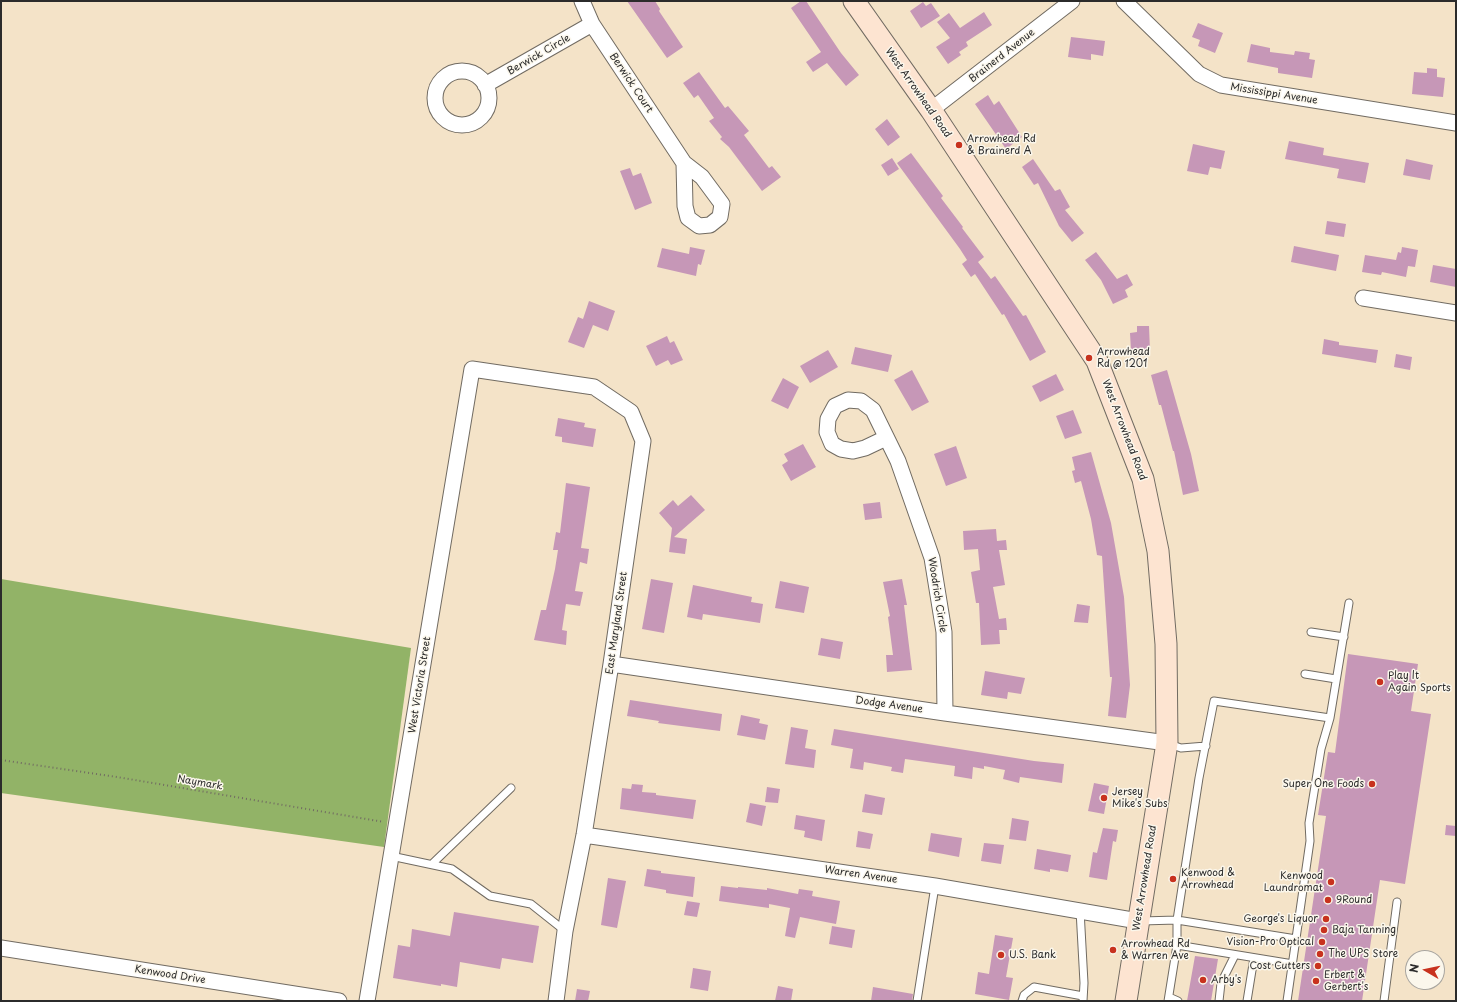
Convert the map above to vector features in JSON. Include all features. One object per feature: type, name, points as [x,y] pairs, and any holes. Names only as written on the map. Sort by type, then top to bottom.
[{"type":"street","name":"Berwick Court","points":[[582,1],[592,24],[684,163]]},
{"type":"street","name":"West Arrowhead Road","points":[[854,1],[931,110],[1098,361],[1143,479],[1158,551],[1166,636],[1167,743],[1126,1001]]},
{"type":"street","name":"Brainerd Avenue","points":[[931,110],[1072,1]]},
{"type":"street","name":"Mississippi Avenue","points":[[1124,1],[1199,74],[1221,85],[1456,123]]},
{"type":"street","name":"Berwick Circle","points":[[486,85],[592,24]]},
{"type":"street","points":[[1363,298],[1456,313]]},
{"type":"street","name":"East Maryland Street","points":[[472,369],[594,387],[631,412],[643,441],[611,664],[584,834],[566,931],[556,1001]]},
{"type":"street","name":"West Victoria Street","points":[[367,1001],[472,369]]},
{"type":"street","name":"Woodrich Circle","points":[[886,438],[898,461],[932,558],[944,632],[945,713]]},
{"type":"street","name":"Dodge Avenue","points":[[611,664],[945,713],[1167,743]]},
{"type":"street","name":"Warren Avenue","points":[[584,834],[935,886],[1138,921]]},
{"type":"street","name":"Kenwood Drive","points":[[1,948],[339,1001]]},
{"type":"lane","points":[[1287,1001],[1310,841],[1309,823],[1311,810],[1321,749],[1330,718],[1349,603]]},
{"type":"lane","points":[[1311,632],[1344,637]]},
{"type":"lane","points":[[1305,674],[1336,679]]},
{"type":"lane","points":[[1178,1001],[1168,999],[1177,945],[1177,920],[1214,701],[1330,718]]},
{"type":"lane","points":[[1167,743],[1181,748],[1206,746]]},
{"type":"lane","points":[[432,864],[511,788]]},
{"type":"lane","points":[[391,856],[452,869],[490,896],[531,904],[566,931]]},
{"type":"lane","points":[[917,1001],[935,886]]},
{"type":"lane","points":[[1384,1001],[1397,902]]},
{"type":"lane","points":[[1022,1001],[1024,995],[1034,987],[1083,998],[1084,983],[1080,910]]},
{"type":"lane","points":[[1138,921],[1177,920],[1296,939]]},
{"type":"lane","points":[[1177,945],[1293,964]]},
{"type":"lane","points":[[1219,1001],[1221,983],[1235,955]]},
{"type":"lane","points":[[1247,1001],[1254,958]]},
{"type":"path","name":"Naymark","points":[[1,760],[117,777],[397,824]]},
{"type":"green space","points":[[1,579],[411,648],[384,847],[1,793]]},
{"type":"building","points":[[627,1],[655,1],[660,9],[659,11],[683,47],[667,58]]},
{"type":"building","points":[[801,1],[806,1],[841,53],[859,75],[846,86],[827,63],[813,72],[806,62],[821,52],[791,8]]},
{"type":"building","points":[[923,2],[926,6],[931,3],[940,16],[921,28],[910,11]]},
{"type":"building","points":[[984,12],[992,25],[966,42],[968,46],[959,52],[961,55],[948,64],[936,47],[950,38],[937,22],[949,13],[960,28]]},
{"type":"building","points":[[1198,23],[1223,33],[1215,53],[1198,46],[1200,40],[1192,37]]},
{"type":"building","points":[[1071,37],[1105,41],[1103,56],[1091,54],[1091,60],[1068,57]]},
{"type":"building","points":[[1251,44],[1270,48],[1270,52],[1294,55],[1295,51],[1310,53],[1309,59],[1315,60],[1312,78],[1278,73],[1278,68],[1247,62]]},
{"type":"building","points":[[1427,68],[1437,69],[1437,77],[1445,78],[1443,97],[1412,94],[1414,72],[1427,73]]},
{"type":"building","points":[[699,72],[725,108],[728,106],[749,131],[744,135],[769,168],[772,166],[781,177],[762,191],[729,147],[720,139],[722,137],[709,121],[714,118],[698,95],[694,98],[683,83]]},
{"type":"building","points":[[988,95],[994,105],[999,101],[1022,137],[1006,149],[975,104]]},
{"type":"building","points":[[887,119],[900,137],[888,146],[875,129]]},
{"type":"building","points":[[1289,141],[1324,148],[1323,155],[1369,163],[1365,183],[1337,178],[1339,169],[1285,159]]},
{"type":"building","points":[[1193,144],[1225,151],[1221,169],[1210,167],[1208,175],[1187,171]]},
{"type":"building","points":[[911,153],[943,196],[941,198],[984,257],[978,262],[991,279],[995,276],[1023,316],[1026,315],[1046,352],[1030,361],[1004,314],[1002,315],[975,274],[971,277],[962,264],[967,260],[960,249],[897,163]]},
{"type":"building","points":[[892,158],[899,169],[888,176],[881,165]]},
{"type":"building","points":[[1033,159],[1055,191],[1060,189],[1070,207],[1065,210],[1084,233],[1072,242],[1059,226],[1038,183],[1034,185],[1022,167]]},
{"type":"building","points":[[1406,159],[1433,165],[1430,180],[1403,175]]},
{"type":"building","points":[[630,168],[633,176],[641,173],[652,203],[635,210],[620,171]]},
{"type":"building","points":[[1327,221],[1346,224],[1344,237],[1325,234]]},
{"type":"building","points":[[1294,246],[1339,255],[1336,271],[1291,262]]},
{"type":"building","points":[[690,247],[705,250],[701,265],[698,264],[696,276],[657,267],[662,248],[689,254]]},
{"type":"building","points":[[1402,247],[1418,250],[1415,267],[1408,266],[1406,277],[1382,272],[1381,275],[1362,272],[1365,255],[1396,260],[1398,252],[1401,253]]},
{"type":"building","points":[[1096,252],[1117,279],[1127,274],[1133,285],[1125,290],[1128,297],[1113,304],[1101,280],[1085,260]]},
{"type":"building","points":[[1433,265],[1456,269],[1456,287],[1430,282]]},
{"type":"building","points":[[589,301],[615,311],[608,331],[593,325],[584,348],[568,342],[578,317],[583,319]]},
{"type":"building","points":[[1137,326],[1149,326],[1150,351],[1131,351],[1130,333],[1137,332]]},
{"type":"building","points":[[667,336],[670,343],[674,341],[683,360],[671,365],[668,360],[656,366],[646,346]]},
{"type":"building","points":[[1324,339],[1339,342],[1339,345],[1378,350],[1376,363],[1322,354]]},
{"type":"building","points":[[855,347],[892,355],[888,372],[851,364]]},
{"type":"building","points":[[828,350],[838,367],[810,383],[800,366]]},
{"type":"building","points":[[1396,354],[1412,357],[1410,370],[1394,367]]},
{"type":"building","points":[[912,370],[929,402],[912,411],[894,380]]},
{"type":"building","points":[[1167,370],[1191,454],[1199,491],[1183,495],[1174,451],[1151,375]]},
{"type":"building","points":[[1056,374],[1064,390],[1040,402],[1032,386]]},
{"type":"building","points":[[783,378],[799,387],[788,409],[771,401]]},
{"type":"building","points":[[1073,410],[1082,433],[1065,439],[1056,416]]},
{"type":"building","points":[[558,418],[585,423],[584,427],[596,429],[593,447],[562,442],[562,437],[555,436]]},
{"type":"building","points":[[803,444],[816,467],[791,481],[782,465],[788,461],[784,454]]},
{"type":"building","points":[[956,446],[967,478],[946,486],[934,454]]},
{"type":"building","points":[[1091,452],[1111,523],[1124,597],[1130,685],[1126,718],[1108,716],[1112,677],[1110,677],[1102,556],[1097,555],[1091,519],[1081,481],[1075,483],[1072,471],[1075,470],[1072,457]]},
{"type":"building","points":[[566,483],[590,487],[581,548],[589,549],[587,564],[580,562],[575,591],[583,592],[580,606],[566,604],[562,630],[567,631],[566,645],[534,640],[541,610],[546,610],[555,569],[558,550],[553,550],[556,532],[560,533]]},
{"type":"building","points":[[691,495],[705,510],[674,537],[687,539],[685,554],[669,552],[672,528],[659,513],[673,500],[678,506]]},
{"type":"building","points":[[880,502],[882,518],[865,520],[863,504]]},
{"type":"building","points":[[996,529],[997,541],[1006,540],[1007,550],[999,550],[1005,585],[993,587],[999,619],[1006,618],[1007,630],[999,630],[1000,644],[981,645],[979,603],[976,603],[971,572],[980,570],[978,549],[964,550],[963,531]]},
{"type":"building","points":[[651,579],[673,583],[664,633],[642,629]]},
{"type":"building","points":[[902,579],[907,605],[904,605],[912,670],[887,672],[886,655],[893,655],[888,617],[890,616],[883,582]]},
{"type":"building","points":[[780,581],[809,587],[804,613],[775,608]]},
{"type":"building","points":[[693,585],[752,597],[751,602],[763,604],[760,623],[703,614],[702,620],[687,617]]},
{"type":"building","points":[[1077,604],[1090,606],[1088,623],[1074,622]]},
{"type":"building","points":[[821,638],[843,642],[840,659],[818,655]]},
{"type":"building","points":[[1348,654],[1418,664],[1411,711],[1431,714],[1405,884],[1380,880],[1362,1001],[1298,1001],[1326,816],[1318,815],[1328,752],[1335,753]]},
{"type":"building","points":[[985,671],[1025,678],[1021,694],[1008,692],[1007,699],[981,695]]},
{"type":"building","points":[[630,700],[722,714],[720,731],[658,723],[659,721],[627,716]]},
{"type":"building","points":[[741,715],[760,719],[759,723],[768,725],[765,740],[737,735]]},
{"type":"building","points":[[791,727],[808,730],[805,748],[816,750],[814,768],[785,764]]},
{"type":"building","points":[[834,729],[1034,761],[1064,764],[1062,783],[1020,777],[1019,783],[1003,779],[1005,770],[984,766],[984,769],[973,767],[972,779],[954,776],[955,766],[905,759],[903,773],[891,771],[892,767],[864,762],[863,770],[850,768],[853,749],[831,745]]},
{"type":"building","points":[[1094,783],[1109,786],[1104,814],[1088,811]]},
{"type":"building","points":[[632,784],[643,785],[642,792],[696,800],[693,819],[620,809],[622,788],[631,789]]},
{"type":"building","points":[[767,787],[780,789],[778,803],[765,802]]},
{"type":"building","points":[[865,794],[885,798],[882,815],[862,812]]},
{"type":"building","points":[[750,803],[766,806],[762,826],[746,822]]},
{"type":"building","points":[[796,815],[825,820],[822,841],[804,837],[805,831],[794,829]]},
{"type":"building","points":[[1012,818],[1029,821],[1026,841],[1009,839]]},
{"type":"building","points":[[1446,825],[1456,826],[1456,836],[1445,835]]},
{"type":"building","points":[[1103,828],[1118,830],[1116,842],[1113,841],[1107,880],[1089,877],[1093,852],[1097,853]]},
{"type":"building","points":[[858,831],[873,834],[870,849],[856,847]]},
{"type":"building","points":[[931,833],[962,838],[959,857],[928,851]]},
{"type":"building","points":[[984,843],[1004,845],[1001,864],[981,861]]},
{"type":"building","points":[[1037,849],[1071,855],[1068,872],[1050,869],[1050,872],[1034,869]]},
{"type":"building","points":[[647,869],[661,871],[661,873],[695,877],[693,897],[666,893],[666,890],[644,886]]},
{"type":"building","points":[[608,878],[626,881],[617,928],[601,925]]},
{"type":"building","points":[[721,886],[767,890],[767,888],[798,894],[799,889],[813,891],[812,896],[840,901],[836,924],[800,917],[795,938],[785,936],[790,908],[769,904],[769,908],[719,901]]},
{"type":"building","points":[[687,901],[700,903],[697,917],[684,915]]},
{"type":"building","points":[[454,912],[539,926],[533,963],[502,958],[500,969],[460,962],[457,987],[441,984],[441,986],[393,978],[398,945],[410,947],[412,929],[450,936]]},
{"type":"building","points":[[832,926],[855,930],[852,948],[829,944]]},
{"type":"building","name":"U.S. Bank","points":[[995,935],[1013,938],[1006,977],[1013,978],[1009,1000],[975,994],[978,972],[989,974]]},
{"type":"building","name":"Arby's","points":[[1195,956],[1218,959],[1211,1001],[1187,1001]]},
{"type":"building","points":[[693,968],[711,971],[708,991],[690,988]]},
{"type":"building","points":[[778,986],[793,989],[791,1001],[775,1001]]},
{"type":"building","points":[[873,987],[913,994],[912,1001],[871,1001]]},
{"type":"building","points":[[577,989],[590,991],[588,1001],[575,1001]]},
{"type":"place","name":"Arrowhead Rd & Brainerd A","points":[[959,145]]},
{"type":"place","name":"Arrowhead Rd @ 1201","points":[[1089,358]]},
{"type":"place","name":"Play It Again Sports","points":[[1380,682]]},
{"type":"place","name":"Super One Foods","points":[[1372,784]]},
{"type":"place","name":"Jersey Mike's Subs","points":[[1104,798]]},
{"type":"place","name":"Kenwood & Arrowhead","points":[[1173,879]]},
{"type":"place","name":"Kenwood Laundromat","points":[[1331,882]]},
{"type":"place","name":"9Round","points":[[1328,900]]},
{"type":"place","name":"George's Liquor","points":[[1326,919]]},
{"type":"place","name":"Baja Tanning","points":[[1324,930]]},
{"type":"place","name":"Vision-Pro Optical","points":[[1322,942]]},
{"type":"place","name":"Arrowhead Rd & Warren Ave","points":[[1113,950]]},
{"type":"place","name":"The UPS Store","points":[[1320,954]]},
{"type":"place","name":"U.S. Bank","points":[[1001,955]]},
{"type":"place","name":"Cost Cutters","points":[[1318,966]]},
{"type":"place","name":"Arby's","points":[[1203,980]]},
{"type":"place","name":"Erbert & Gerbert's","points":[[1316,981]]}]
